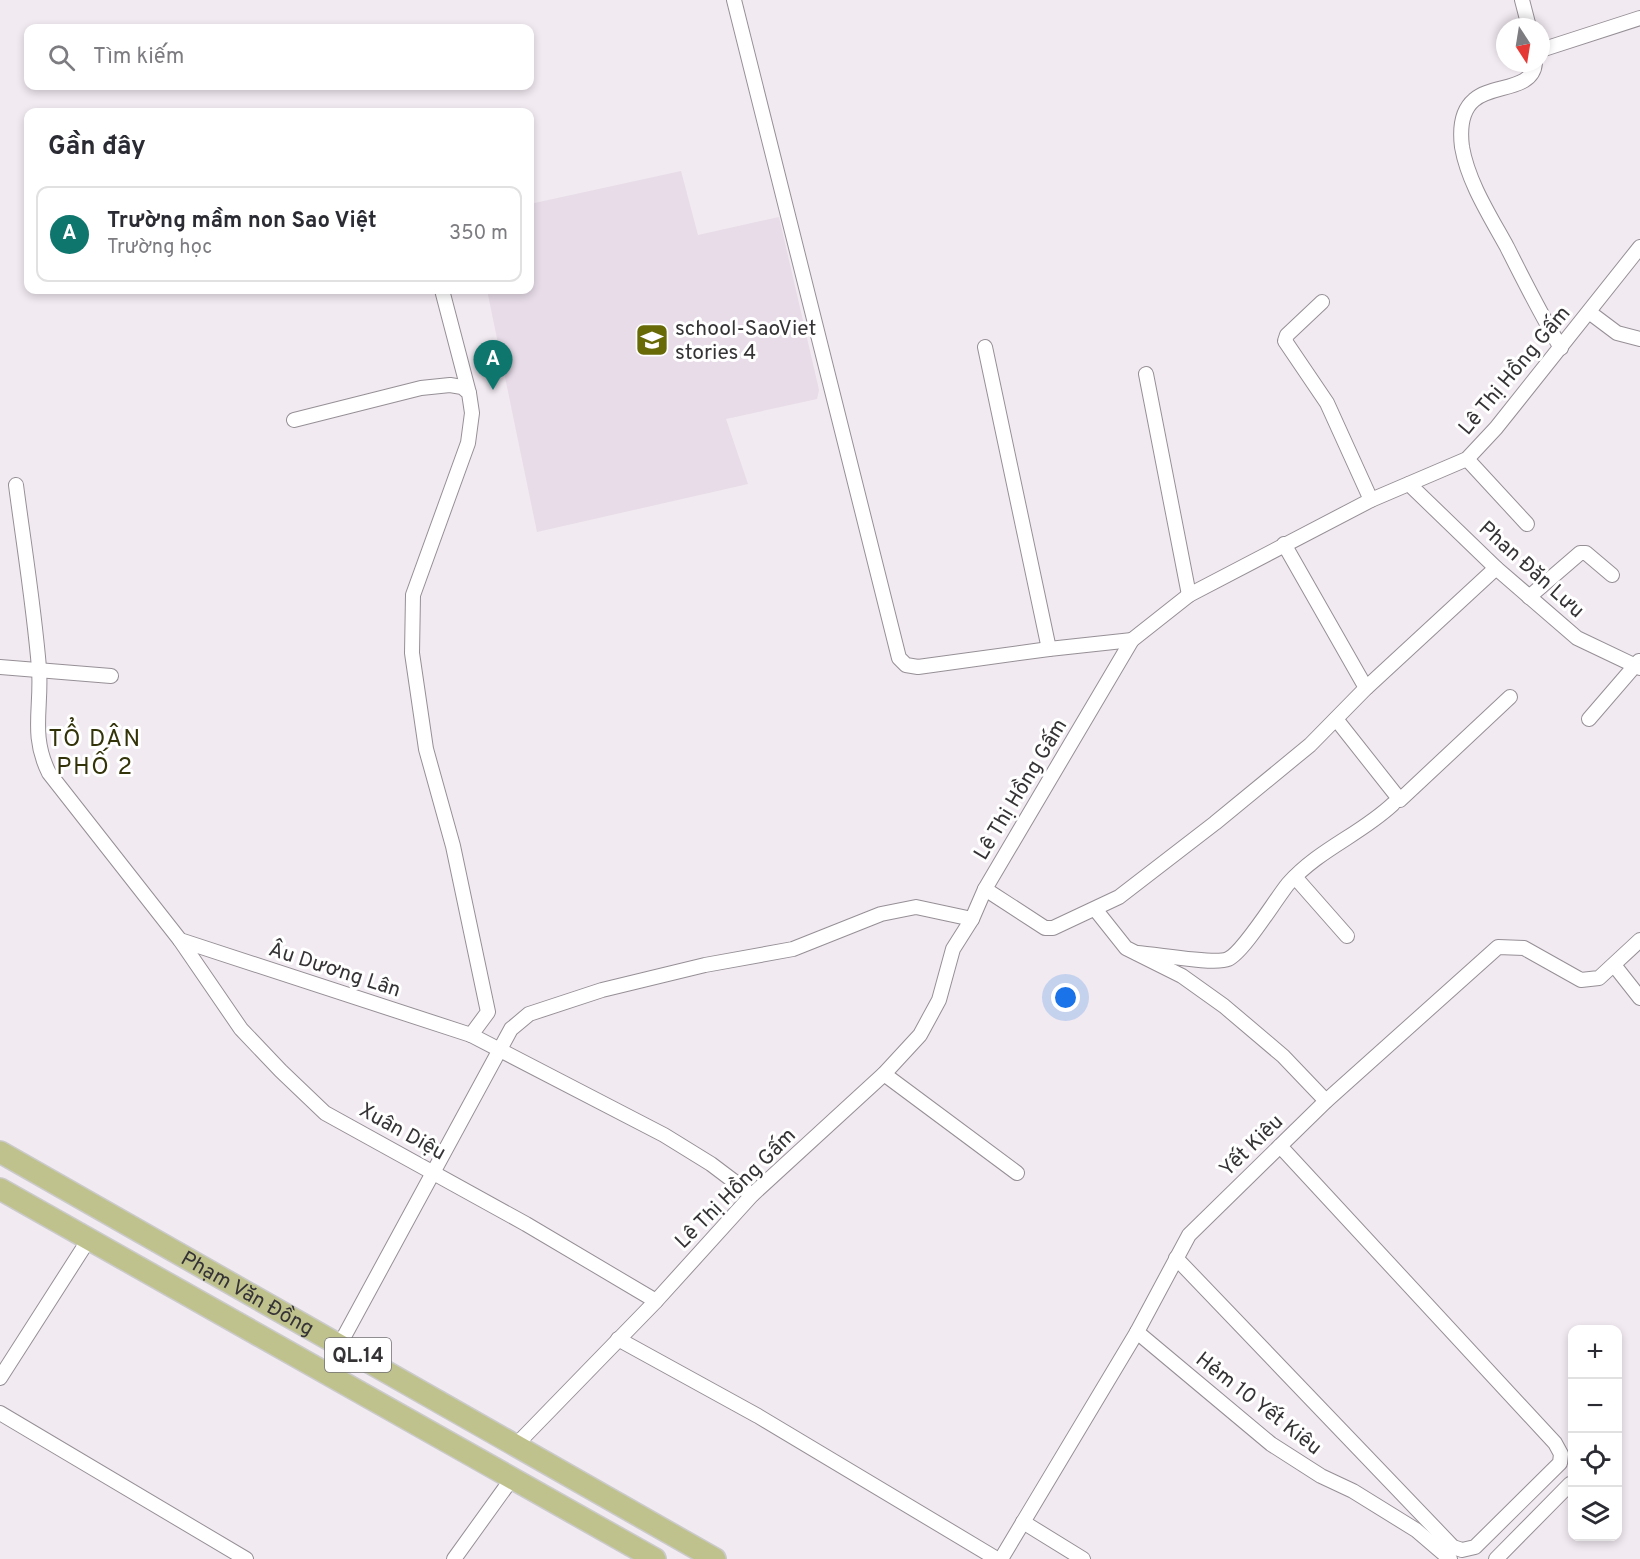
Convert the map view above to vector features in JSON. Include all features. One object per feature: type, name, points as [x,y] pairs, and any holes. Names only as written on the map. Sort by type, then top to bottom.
[{"type":"main road","name":"Phạm Văn Đồng","points":[[0,1152],[716,1559]]},
{"type":"main road","name":"Phạm Văn Đồng","points":[[0,1189],[655,1559]]},
{"type":"street","points":[[734,0],[899,658],[906,665],[918,667],[1049,648],[1132,640]]},
{"type":"street","points":[[1522,0],[1527,18]]},
{"type":"street","points":[[1550,46],[1640,18]]},
{"type":"street","points":[[1534,72],[1528,80],[1486,92],[1476,98],[1468,106],[1461,133],[1464,157],[1476,187],[1561,348]]},
{"type":"street","name":"Lê Thị Hồng Gấm","points":[[516,1445],[656,1301],[753,1195],[884,1074],[920,1035],[939,1000],[953,949],[972,919],[985,889],[1132,640],[1189,595],[1371,500],[1467,459],[1496,428],[1640,247]]},
{"type":"street","points":[[443,294],[469,393],[472,413],[468,443],[412,595],[412,653],[426,749],[453,846],[488,1011],[471,1035]]},
{"type":"street","points":[[1322,302],[1287,335],[1285,340],[1327,403],[1371,500]]},
{"type":"street","points":[[1589,312],[1617,333],[1640,339]]},
{"type":"street","points":[[985,347],[1049,648]]},
{"type":"street","points":[[1146,374],[1189,595]]},
{"type":"street","points":[[294,420],[421,388],[450,384],[462,387],[469,393]]},
{"type":"street","points":[[1467,459],[1527,524]]},
{"type":"street","points":[[16,484],[39,670],[37,741],[49,772],[180,940]]},
{"type":"street","name":"Phan Đăn Lưu","points":[[1409,484],[1496,568],[1577,638],[1638,664]]},
{"type":"street","points":[[1284,544],[1366,688]]},
{"type":"street","points":[[1529,597],[1580,553],[1586,553],[1612,575]]},
{"type":"street","points":[[985,889],[1045,928],[1053,928],[1119,897],[1311,745],[1366,688],[1496,568]]},
{"type":"street","points":[[1589,719],[1638,664]]},
{"type":"street","points":[[0,667],[111,676]]},
{"type":"street","points":[[1336,719],[1400,800],[1510,697]]},
{"type":"street","points":[[1095,909],[1120,944],[1138,955],[1137,953],[1227,960],[1234,956],[1295,877],[1324,850],[1358,832],[1393,804]]},
{"type":"street","points":[[1295,877],[1347,936]]},
{"type":"street","points":[[340,1344],[511,1029],[529,1014],[602,990],[705,965],[793,949],[881,914],[916,907],[972,919]]},
{"type":"street","name":"Âu Dương Lân","points":[[180,940],[471,1035],[664,1135],[711,1164],[753,1195]]},
{"type":"street","name":"Xuân Diệu","points":[[180,940],[242,1029],[325,1113],[656,1301]]},
{"type":"street","name":"Yết Kiêu","points":[[999,1559],[1137,1332],[1189,1235],[1326,1101],[1498,947],[1524,948],[1581,980],[1599,978],[1640,940]]},
{"type":"street","points":[[1137,953],[1182,976],[1224,1006],[1283,1056],[1326,1101]]},
{"type":"street","points":[[1614,965],[1640,998]]},
{"type":"street","points":[[884,1074],[1017,1173]]},
{"type":"street","points":[[1280,1146],[1555,1443],[1561,1454],[1560,1463],[1475,1547],[1451,1553]]},
{"type":"street","points":[[0,1378],[89,1239]]},
{"type":"street","points":[[1176,1258],[1451,1553],[1467,1559]]},
{"type":"street","name":"Hẻm 10 Yết Kiêu","points":[[1137,1332],[1271,1444],[1321,1476],[1353,1491],[1451,1553]]},
{"type":"street","points":[[618,1339],[758,1416],[999,1559]]},
{"type":"street","points":[[0,1413],[244,1558]]},
{"type":"street","points":[[453,1559],[513,1477]]},
{"type":"street","points":[[1496,1559],[1568,1486]]},
{"type":"street","points":[[1023,1522],[1083,1559]]},
{"type":"shaded area","name":"school-SaoViet stories 4","points":[[681,171],[698,235],[779,217],[819,390],[817,399],[726,419],[748,484],[537,532],[488,294],[534,294],[534,203]]},
{"type":"place","name":"school-SaoViet stories 4","points":[[652,340]]},
{"type":"place","name":"Trường mầm non Sao Việt","points":[[493,390]]},
{"type":"district","name":"TỔ DÂN PHỐ 2","points":[[95,752]]}]
